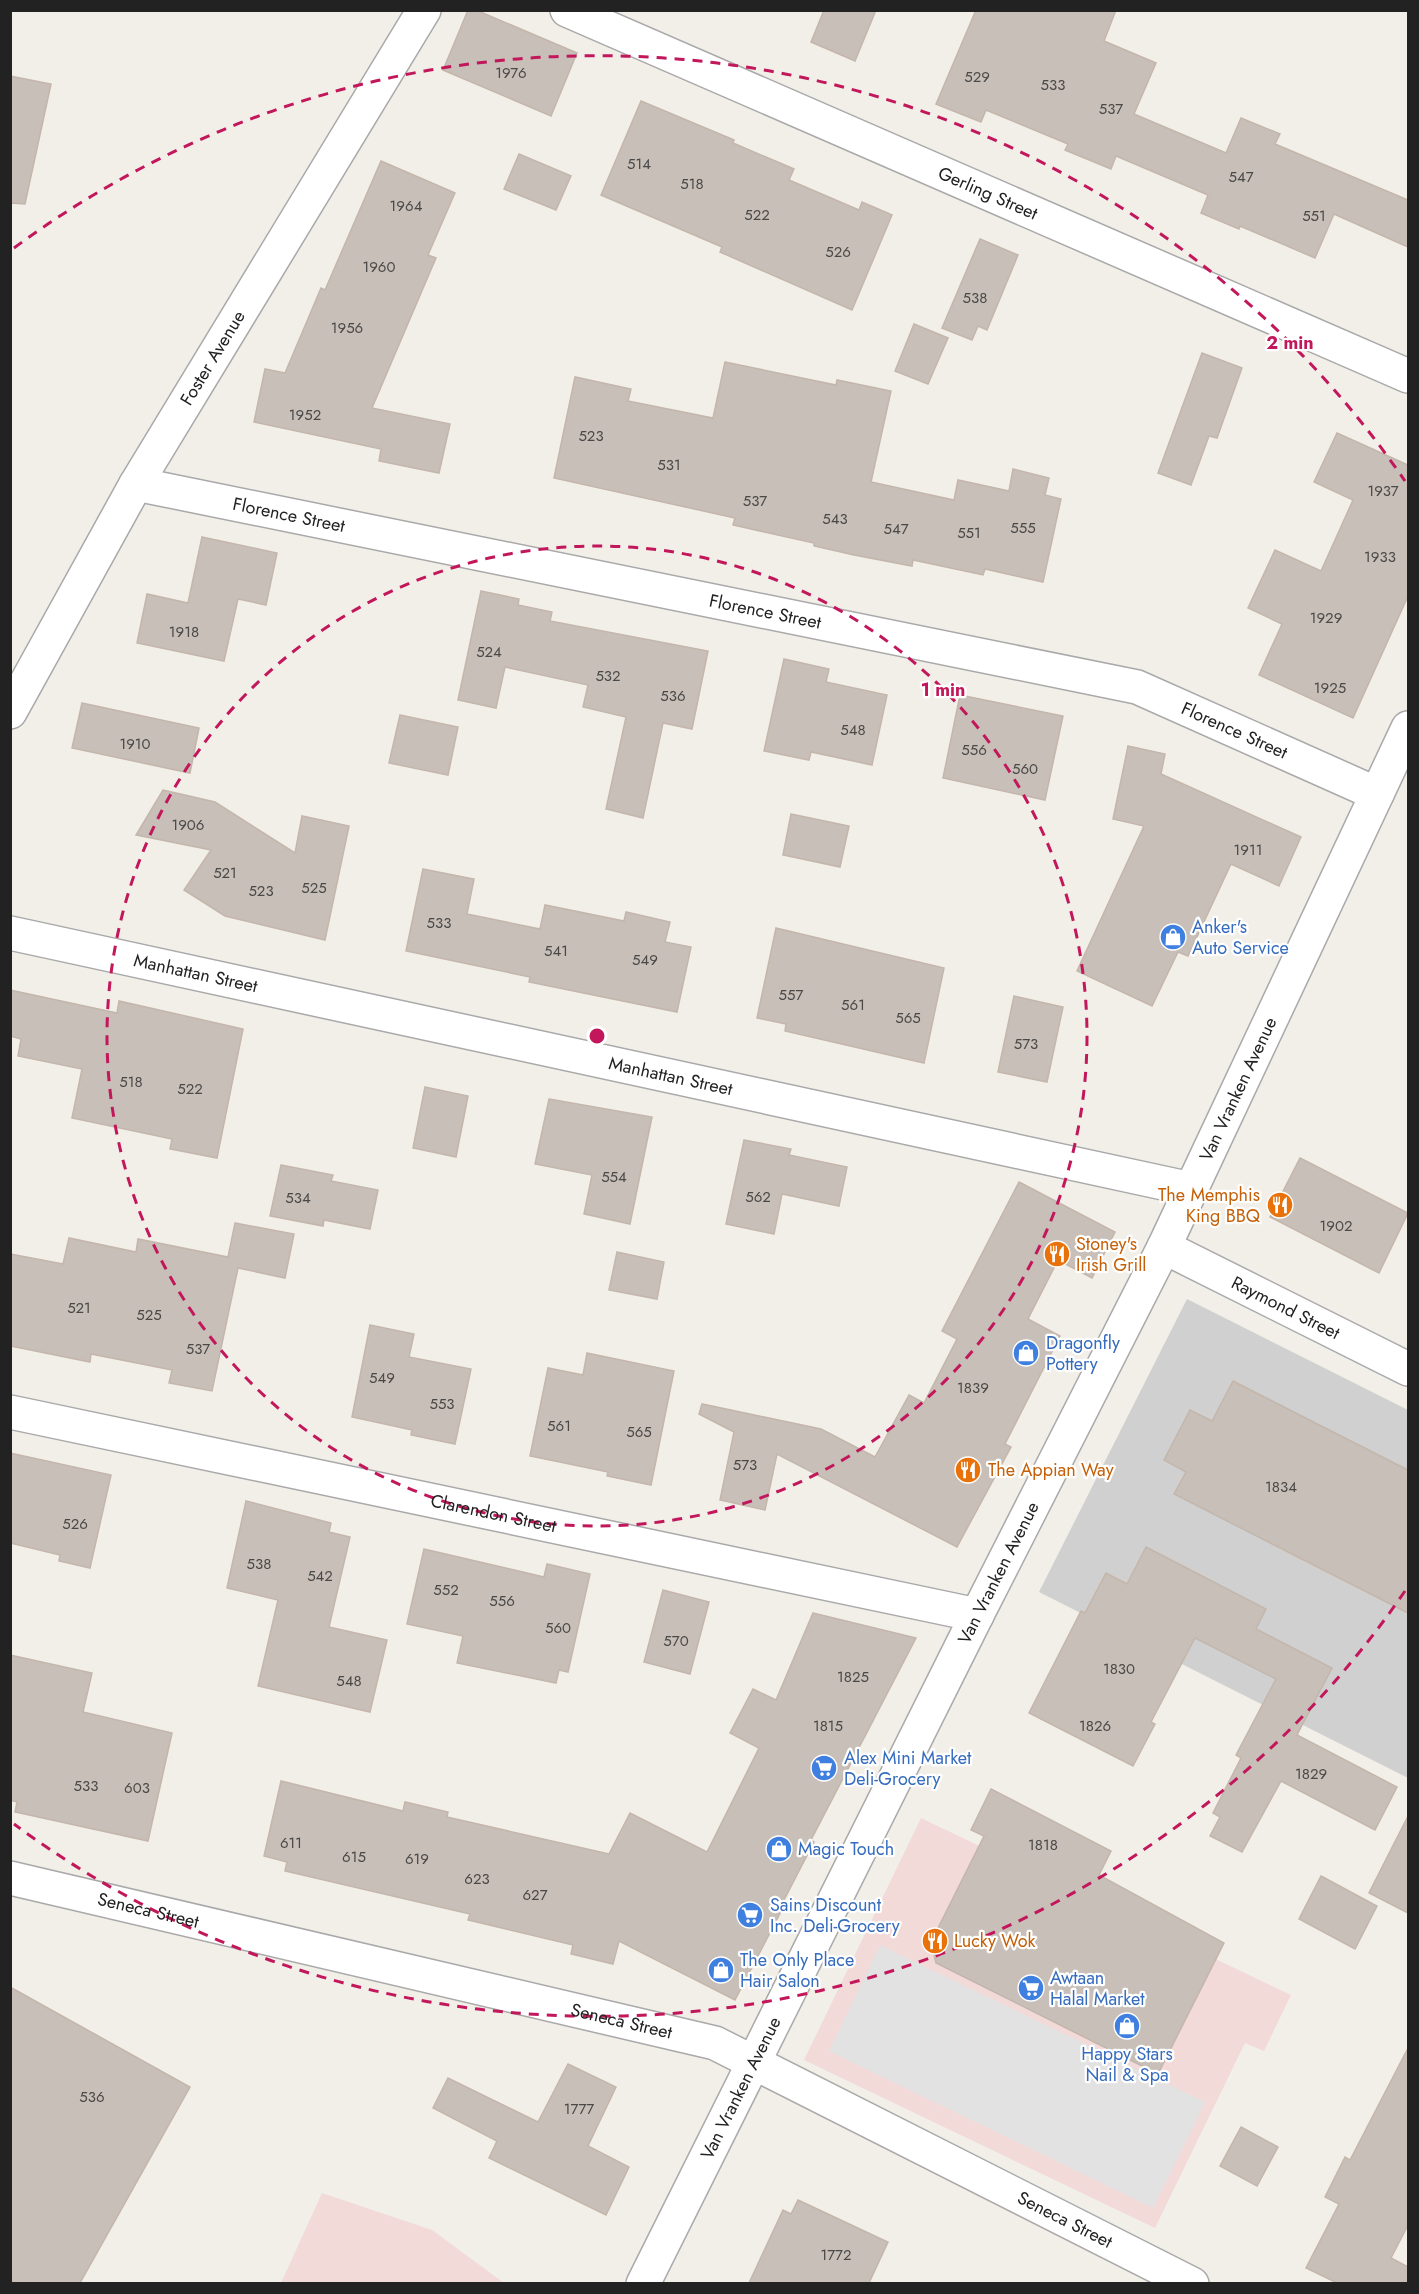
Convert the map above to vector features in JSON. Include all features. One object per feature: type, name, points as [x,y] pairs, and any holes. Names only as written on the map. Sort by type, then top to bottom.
[{"type":"street","name":"Foster Avenue","points":[[10,712],[136,484],[424,10]]},
{"type":"street","name":"Gerling Street","points":[[567,10],[1408,376]]},
{"type":"street","name":"Florence Street","points":[[136,484],[1137,687],[1377,795]]},
{"type":"street","name":"Van Vranken Avenue","points":[[643,2283],[1164,1247],[1408,728]]},
{"type":"street","name":"Manhattan Street","points":[[10,933],[1191,1189]]},
{"type":"street","name":"Raymond Street","points":[[1164,1247],[1408,1369]]},
{"type":"street","name":"Clarendon Street","points":[[10,1412],[977,1615]]},
{"type":"street","name":"Seneca Street","points":[[10,1878],[715,2043],[1192,2283]]},
{"type":"shaded area","points":[[1187,1299],[1408,1410],[1408,1778],[1039,1592]]},
{"type":"shaded area","points":[[921,1818],[1291,1995],[1264,2051],[1245,2043],[1155,2228],[804,2060]]},
{"type":"shaded area","points":[[880,1945],[1205,2102],[1153,2208],[829,2051]]},
{"type":"shaded area","points":[[322,2193],[432,2230],[504,2283],[281,2283]]},
{"type":"building","points":[[468,10],[476,10],[577,53],[551,116],[443,70]]},
{"type":"building","points":[[824,10],[876,10],[855,61],[811,42]]},
{"type":"building","points":[[976,10],[1116,10],[1104,41],[1156,63],[1134,114],[1226,153],[1241,118],[1280,134],[1275,144],[1408,200],[1408,247],[1334,214],[1315,258],[1240,226],[1239,229],[1201,213],[1208,195],[1116,156],[1111,169],[1065,150],[1068,144],[986,110],[981,122],[936,104]]},
{"type":"building","points":[[10,76],[51,84],[25,204],[10,203]]},
{"type":"building","points":[[641,101],[734,140],[733,143],[794,169],[789,180],[859,210],[862,202],[892,215],[852,310],[720,252],[722,247],[601,195]]},
{"type":"building","points":[[519,154],[571,176],[556,210],[504,189]]},
{"type":"building","points":[[381,161],[455,193],[428,255],[436,258],[372,408],[450,424],[439,473],[379,461],[381,449],[254,422],[265,369],[285,373],[321,288],[325,290]]},
{"type":"building","points":[[980,239],[1018,255],[987,330],[978,326],[972,340],[942,328]]},
{"type":"building","points":[[914,324],[948,338],[928,384],[895,371]]},
{"type":"building","points":[[1202,353],[1242,368],[1217,438],[1209,436],[1191,485],[1158,473]]},
{"type":"building","points":[[725,362],[836,385],[837,380],[891,391],[871,482],[954,500],[958,480],[1009,491],[1013,469],[1049,478],[1045,495],[1061,499],[1043,582],[985,569],[983,575],[913,560],[912,566],[854,555],[814,546],[814,543],[733,525],[735,518],[554,478],[575,377],[631,389],[628,401],[713,418]]},
{"type":"building","points":[[1337,433],[1408,465],[1408,596],[1353,718],[1259,675],[1282,624],[1248,608],[1275,550],[1321,571],[1353,500],[1314,482]]},
{"type":"building","points":[[202,537],[277,553],[266,605],[238,599],[224,661],[137,643],[147,594],[188,603]]},
{"type":"building","points":[[481,591],[519,599],[518,605],[552,612],[550,621],[708,651],[692,729],[663,723],[643,818],[606,809],[626,717],[583,707],[588,685],[505,667],[496,708],[458,700]]},
{"type":"building","points":[[784,659],[829,669],[826,682],[887,695],[872,765],[811,752],[809,760],[764,751]]},
{"type":"building","points":[[960,695],[1063,716],[1045,800],[943,778]]},
{"type":"building","points":[[82,703],[199,728],[190,773],[72,748]]},
{"type":"building","points":[[400,715],[458,727],[448,775],[389,763]]},
{"type":"building","points":[[1128,746],[1165,754],[1161,774],[1301,837],[1279,886],[1231,864],[1188,956],[1178,952],[1152,1006],[1077,971],[1144,826],[1113,819]]},
{"type":"building","points":[[163,790],[215,802],[295,853],[302,816],[349,826],[325,940],[225,916],[184,890],[211,850],[136,835]]},
{"type":"building","points":[[791,814],[849,826],[840,867],[783,855]]},
{"type":"building","points":[[423,869],[474,879],[467,914],[540,929],[545,905],[624,921],[626,912],[670,922],[665,942],[691,947],[677,1012],[529,982],[530,977],[406,951]]},
{"type":"building","points":[[776,928],[944,968],[924,1063],[785,1031],[786,1024],[757,1018]]},
{"type":"building","points":[[10,990],[117,1013],[119,1001],[243,1029],[217,1158],[170,1149],[172,1139],[72,1118],[82,1069],[18,1056],[21,1039],[10,1036]]},
{"type":"building","points":[[1014,996],[1063,1007],[1047,1082],[998,1072]]},
{"type":"building","points":[[425,1087],[468,1096],[456,1157],[413,1148]]},
{"type":"building","points":[[549,1099],[652,1117],[630,1224],[584,1214],[592,1175],[535,1164]]},
{"type":"building","points":[[744,1140],[791,1149],[789,1155],[847,1167],[839,1206],[782,1194],[774,1234],[726,1224]]},
{"type":"building","points":[[1300,1158],[1408,1213],[1379,1273],[1270,1217]]},
{"type":"building","points":[[281,1165],[333,1175],[331,1181],[378,1190],[370,1229],[324,1220],[323,1226],[270,1216]]},
{"type":"building","points":[[1019,1182],[1115,1232],[1092,1278],[1058,1260],[1028,1319],[1060,1336],[1005,1444],[1011,1447],[957,1547],[777,1454],[765,1510],[720,1500],[734,1432],[699,1414],[702,1404],[821,1429],[875,1457],[909,1395],[924,1403],[957,1339],[942,1331]]},
{"type":"building","points":[[235,1223],[294,1234],[285,1278],[238,1268],[212,1391],[169,1383],[172,1370],[91,1354],[90,1362],[10,1346],[10,1254],[63,1264],[69,1238],[136,1252],[138,1239],[228,1257]]},
{"type":"building","points":[[617,1252],[664,1262],[657,1299],[609,1290]]},
{"type":"building","points":[[370,1325],[414,1334],[409,1357],[471,1369],[455,1444],[411,1435],[412,1430],[352,1417]]},
{"type":"building","points":[[587,1353],[674,1371],[651,1485],[607,1476],[608,1472],[530,1456],[548,1368],[583,1375]]},
{"type":"building","points":[[1233,1381],[1408,1470],[1408,1613],[1174,1494],[1186,1472],[1164,1460],[1190,1410],[1212,1421]]},
{"type":"building","points":[[10,1453],[111,1475],[90,1568],[59,1561],[60,1555],[10,1543]]},
{"type":"building","points":[[246,1501],[331,1523],[329,1532],[350,1537],[329,1627],[387,1640],[370,1712],[258,1686],[278,1600],[227,1588]]},
{"type":"building","points":[[1146,1547],[1266,1609],[1256,1629],[1332,1668],[1297,1735],[1397,1787],[1375,1830],[1281,1781],[1242,1852],[1210,1836],[1220,1817],[1213,1813],[1241,1758],[1236,1755],[1276,1679],[1195,1638],[1151,1722],[1155,1724],[1133,1766],[1029,1713],[1081,1611],[1085,1613],[1106,1573],[1127,1584]]},
{"type":"building","points":[[424,1549],[544,1577],[547,1564],[590,1574],[568,1672],[559,1670],[556,1683],[457,1663],[463,1636],[407,1624]]},
{"type":"building","points":[[663,1590],[709,1602],[690,1674],[644,1662]]},
{"type":"building","points":[[813,1613],[916,1638],[811,1840],[814,1842],[784,1900],[786,1902],[735,2000],[619,1941],[613,1964],[571,1954],[573,1945],[468,1920],[470,1914],[285,1871],[287,1862],[264,1856],[281,1781],[403,1811],[405,1802],[448,1812],[447,1817],[609,1854],[630,1813],[707,1852],[759,1748],[730,1733],[753,1689],[776,1700]]},
{"type":"building","points":[[10,1655],[92,1673],[83,1712],[172,1733],[148,1841],[15,1812],[17,1802],[10,1800]]},
{"type":"building","points":[[991,1789],[1111,1851],[1099,1875],[1224,1943],[1158,2074],[936,1963],[931,1942],[984,1836],[971,1830]]},
{"type":"building","points":[[1408,1816],[1408,1913],[1369,1893]]},
{"type":"building","points":[[1321,1876],[1377,1906],[1355,1949],[1299,1919]]},
{"type":"building","points":[[10,1987],[190,2087],[80,2283],[10,2283]]},
{"type":"building","points":[[1408,2048],[1408,2225],[1391,2258],[1408,2267],[1408,2283],[1337,2283],[1306,2268],[1339,2204],[1325,2197],[1345,2157],[1350,2160]]},
{"type":"building","points":[[568,2064],[616,2087],[588,2146],[629,2167],[606,2215],[489,2158],[497,2141],[433,2108],[448,2078],[538,2122]]},
{"type":"building","points":[[1241,2127],[1278,2147],[1257,2186],[1220,2166]]},
{"type":"building","points":[[798,2200],[888,2242],[869,2283],[749,2283],[783,2210],[791,2214]]},
{"type":"place","name":"Anker's Auto Service","points":[[1173,937]]},
{"type":"place","name":"The Memphis King BBQ","points":[[1280,1205]]},
{"type":"place","name":"Stoney's Irish Grill","points":[[1057,1254]]},
{"type":"place","name":"Dragonfly Pottery","points":[[1026,1353]]},
{"type":"place","name":"The Appian Way","points":[[968,1470]]},
{"type":"place","name":"Alex Mini Market Deli-Grocery","points":[[824,1768]]},
{"type":"place","name":"Magic Touch","points":[[779,1849]]},
{"type":"place","name":"Sains Discount Inc. Deli-Grocery","points":[[750,1915]]},
{"type":"place","name":"Lucky Wok","points":[[935,1941]]},
{"type":"place","name":"The Only Place Hair Salon","points":[[721,1970]]},
{"type":"place","name":"Awtaan Halal Market","points":[[1031,1988]]},
{"type":"place","name":"Happy Stars Nail & Spa","points":[[1127,2026]]}]
